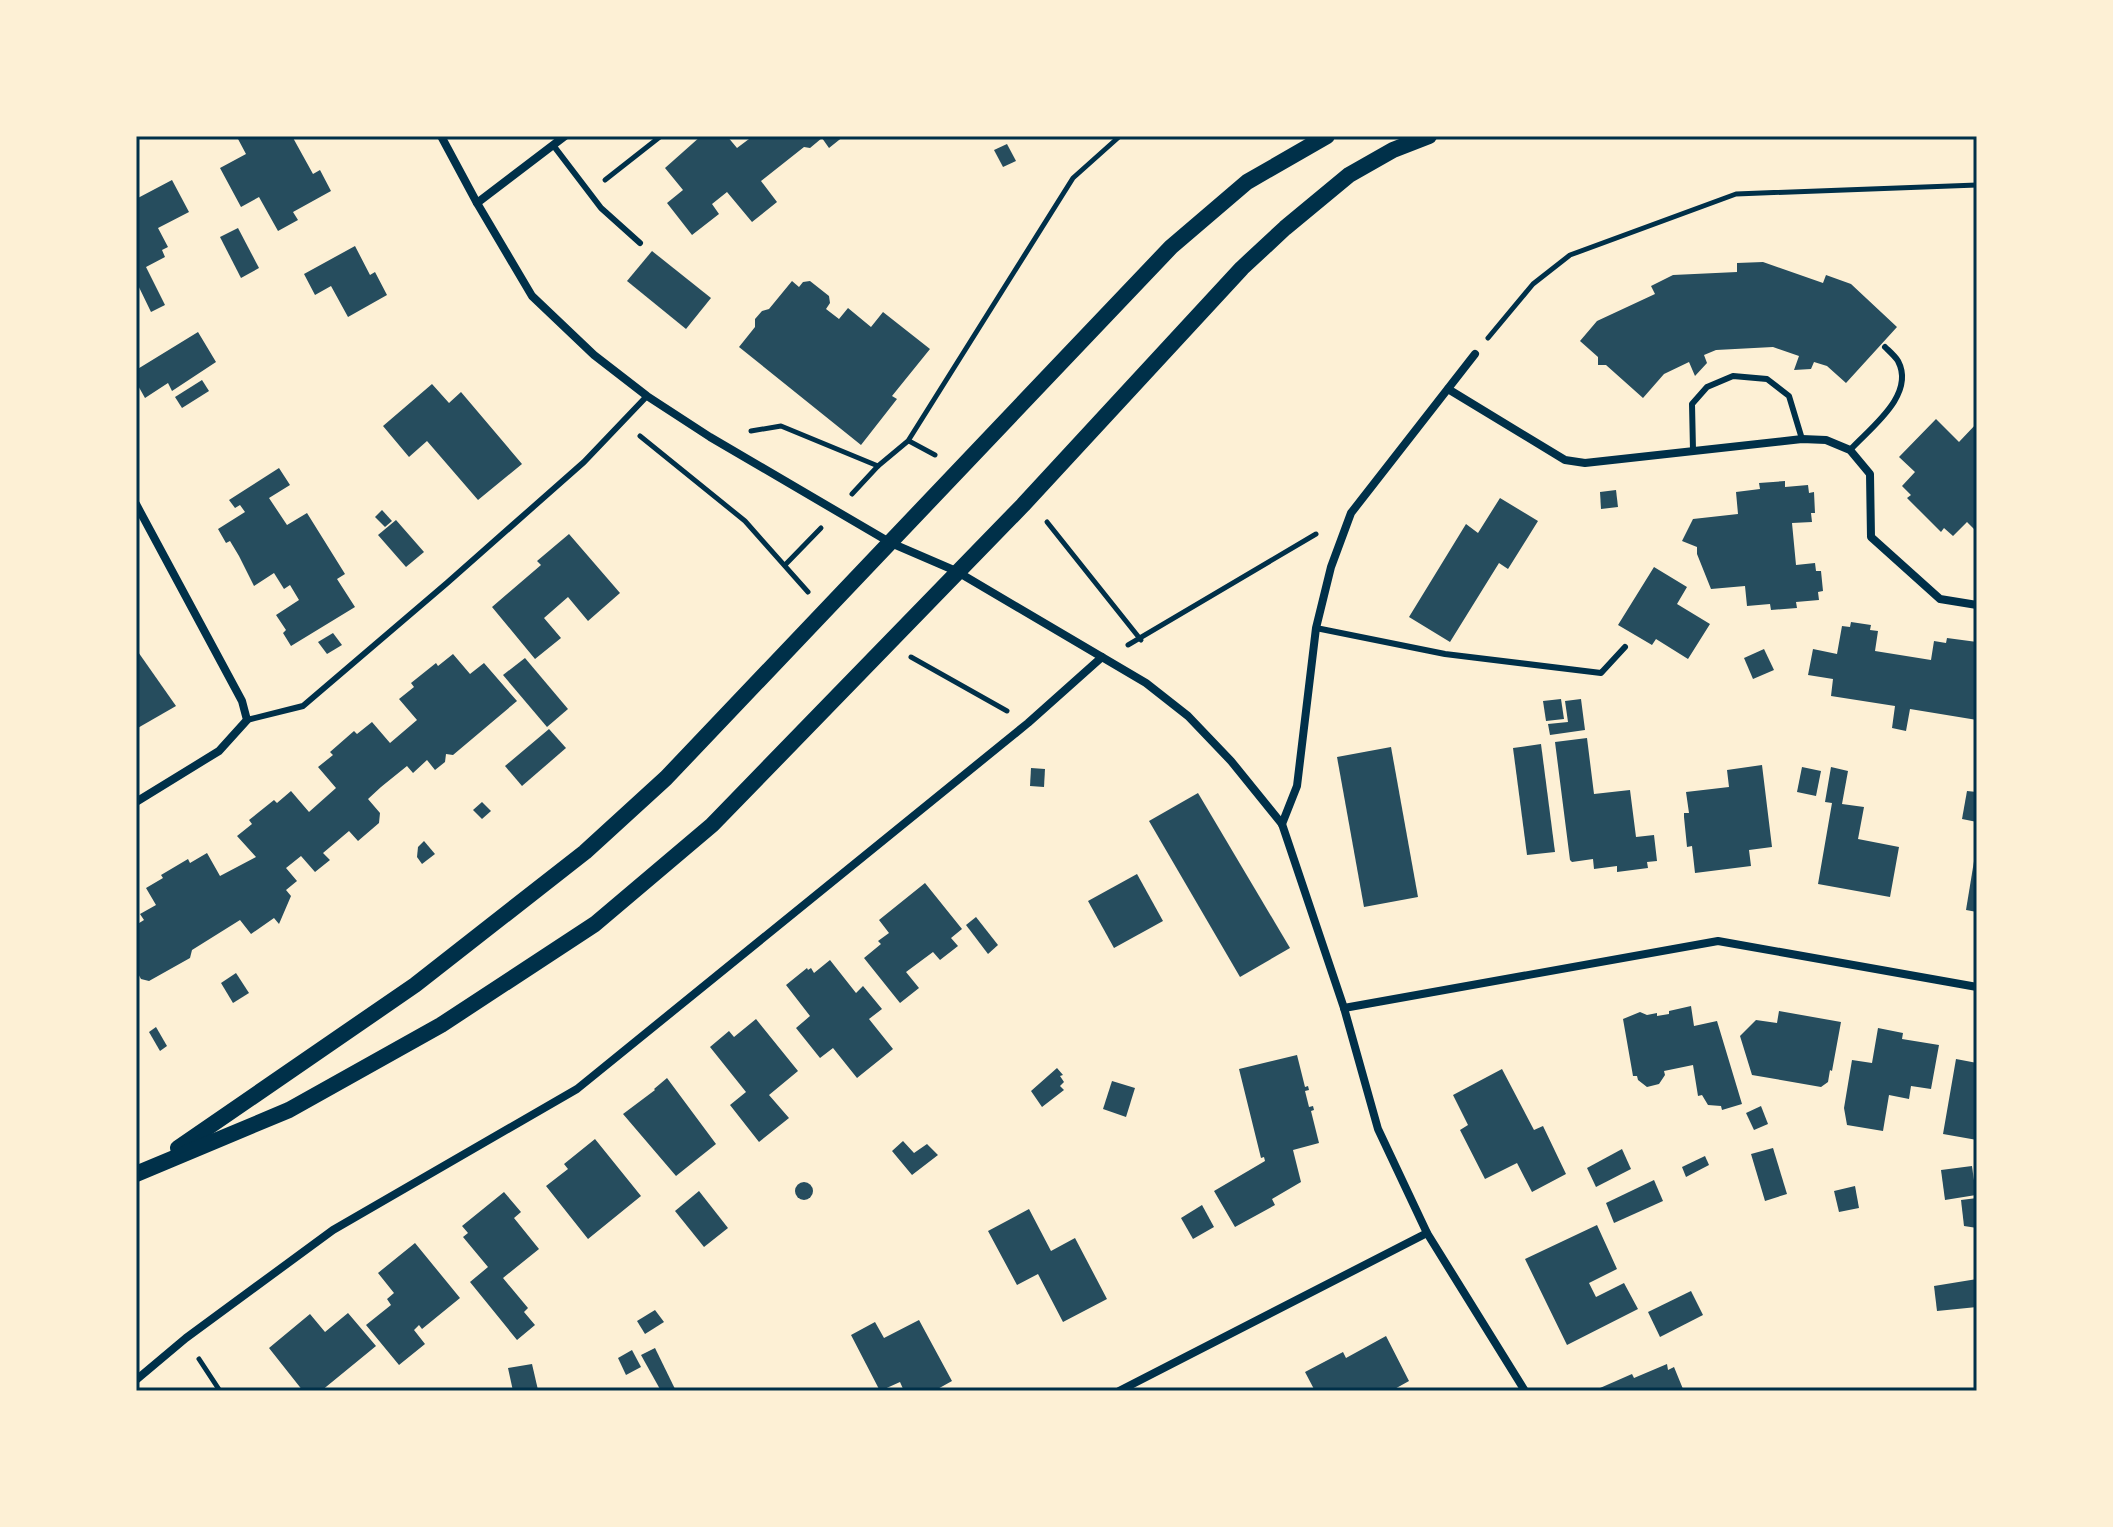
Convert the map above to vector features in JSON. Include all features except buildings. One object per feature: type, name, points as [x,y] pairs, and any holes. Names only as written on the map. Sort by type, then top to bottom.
[{"type":"main road","points":[[154,1165],[415,985],[585,852],[666,778],[1171,247],[1247,182],[1327,136]]},
{"type":"main road","points":[[136,1174],[289,1110],[441,1025],[595,924],[712,825],[1023,505],[1242,268],[1349,175],[1393,150],[1429,136]]},
{"type":"street","points":[[441,136],[532,296],[594,355],[647,396],[710,437],[891,543],[956,571],[1146,683],[1188,716],[1231,761],[1282,824],[1344,1008],[1378,1129],[1427,1233],[1525,1391]]},
{"type":"street","points":[[477,203],[565,136]]},
{"type":"street","points":[[1282,824],[1297,786],[1316,628],[1331,567],[1351,513],[1475,354]]},
{"type":"street","points":[[1448,389],[1565,460],[1585,463],[1802,439],[1826,440],[1850,450],[1870,474],[1871,537],[1940,599],[1977,605]]},
{"type":"street","points":[[136,504],[242,701],[247,720],[219,751],[136,802]]},
{"type":"street","points":[[136,1380],[186,1338],[333,1230],[577,1089],[1028,723],[1102,657]]},
{"type":"street","points":[[1344,1008],[1718,941],[1977,987]]},
{"type":"street","points":[[1119,1391],[1427,1233]]},
{"type":"lane","points":[[553,145],[601,208],[640,243]]},
{"type":"lane","points":[[1850,450],[1899,397],[1902,377],[1898,361],[1885,347]]},
{"type":"lane","points":[[1693,450],[1692,404],[1707,387],[1733,376],[1767,379],[1789,396],[1802,439]]},
{"type":"lane","points":[[247,720],[303,706],[584,462],[647,396]]},
{"type":"lane","points":[[1316,628],[1445,654],[1601,673],[1625,647]]},
{"type":"path","points":[[589,192],[661,136]]},
{"type":"path","points":[[785,565],[878,466],[908,441],[1073,178],[1120,136]]},
{"type":"path","points":[[1475,354],[1533,284],[1570,255],[1736,194],[1977,185]]},
{"type":"path","points":[[710,437],[781,426],[878,466]]},
{"type":"path","points":[[1102,657],[1141,640],[1351,513]]},
{"type":"path","points":[[186,1338],[220,1391]]}]
